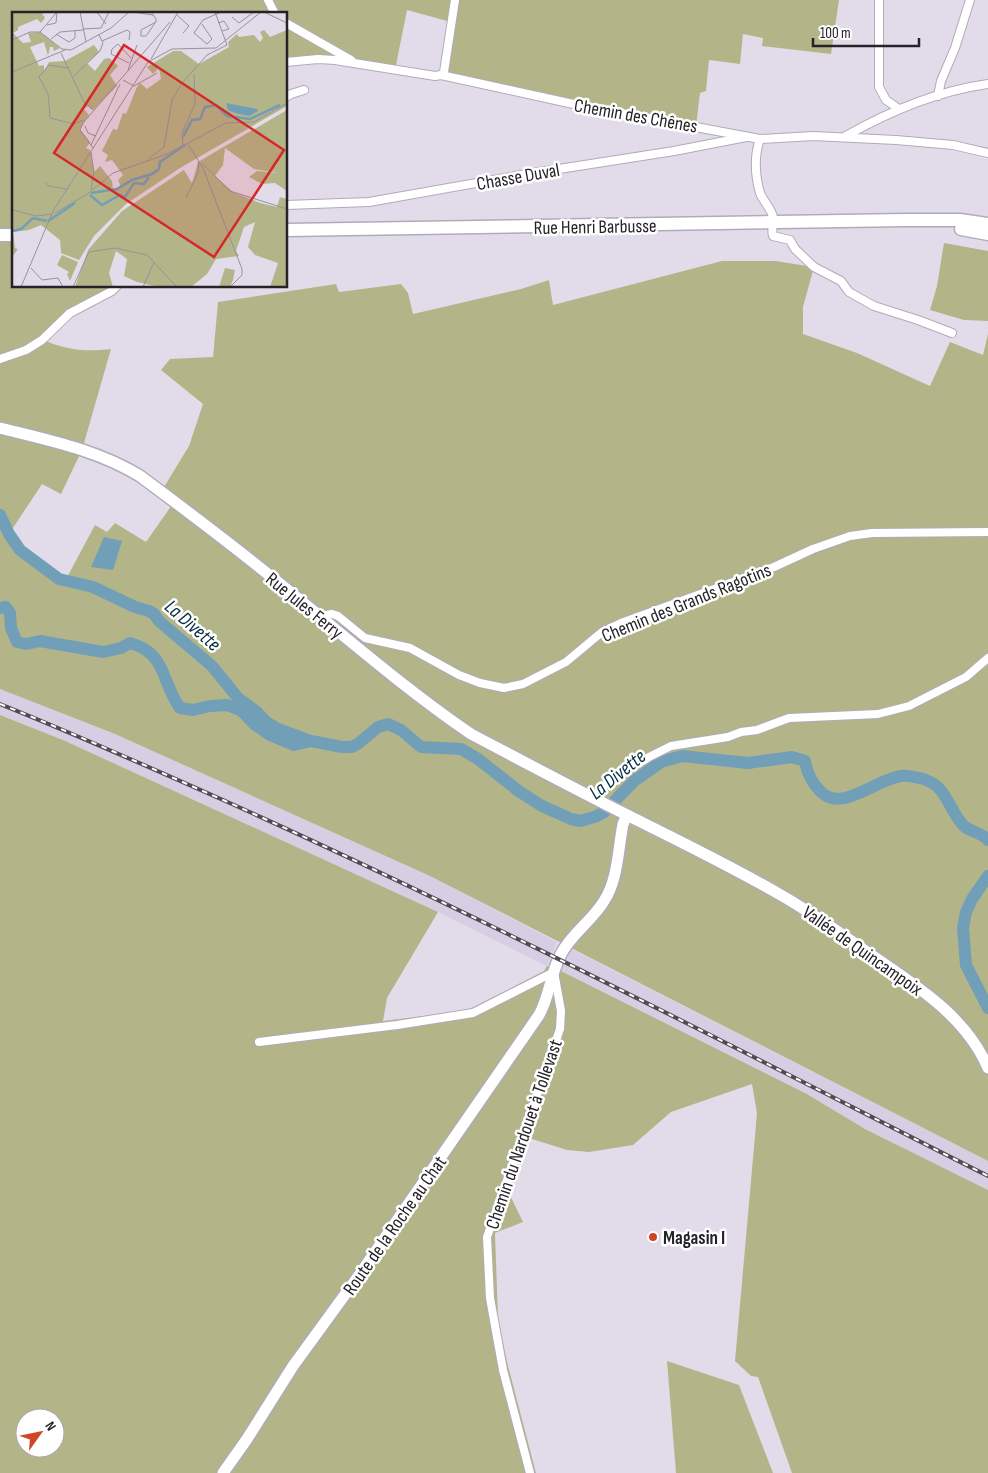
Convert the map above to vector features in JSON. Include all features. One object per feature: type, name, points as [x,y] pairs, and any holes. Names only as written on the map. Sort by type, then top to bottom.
[{"type":"main road","name":"Rue Henri Barbusse","points":[[288,230],[905,220]]},
{"type":"main road","points":[[905,220],[960,220],[988,224]]},
{"type":"main road","points":[[905,220],[988,234]]},
{"type":"main road","name":"Rue Jules Ferry","points":[[0,428],[82,450],[122,465],[174,501],[418,696],[471,734],[627,815]]},
{"type":"main road","name":"Vallée de Quincampoix","points":[[627,815],[779,894],[917,987],[962,1027],[976,1045],[988,1068]]},
{"type":"main road","name":"Route de la Roche au Chat","points":[[223,1473],[247,1440],[293,1366],[360,1274],[531,1028],[544,1006],[554,972],[565,946],[599,908],[609,893],[613,881],[623,824],[627,815]]},
{"type":"street","points":[[268,0],[274,12]]},
{"type":"street","points":[[442,75],[455,0]]},
{"type":"street","points":[[879,0],[879,87],[886,100],[899,109]]},
{"type":"street","points":[[938,96],[941,81],[955,48],[970,0]]},
{"type":"street","points":[[288,24],[355,62]]},
{"type":"street","name":"Chemin des Chênes","points":[[288,62],[318,59],[355,62],[435,76],[442,75],[578,105],[760,139],[780,136],[844,137],[954,145],[988,153]]},
{"type":"street","points":[[844,137],[899,109],[938,96],[988,84]]},
{"type":"street","points":[[288,96],[304,90]]},
{"type":"street","points":[[873,139],[870,135],[870,128],[876,120]]},
{"type":"street","name":"Chasse Duval","points":[[288,205],[369,202],[528,174],[674,152],[748,137]]},
{"type":"street","points":[[760,139],[756,150],[756,167],[761,193],[770,210],[773,236],[790,240],[795,249],[814,267],[841,280],[849,292],[874,306],[918,320],[952,334]]},
{"type":"street","points":[[0,358],[26,350],[42,340],[70,313],[115,288]]},
{"type":"street","name":"Chemin des Grands Ragotins","points":[[322,618],[332,614],[338,616],[365,638],[410,648],[459,675],[480,683],[504,688],[523,684],[566,662],[602,632],[673,603],[774,567],[836,540],[872,533],[988,532]]},
{"type":"street","points":[[598,801],[603,787],[648,756],[671,746],[758,730],[789,718],[878,714],[909,706],[966,677],[988,658]]},
{"type":"street","points":[[259,1042],[397,1025],[474,1013],[554,972]]},
{"type":"street","name":"Chemin du Nardouet à Tollevast","points":[[530,1473],[503,1370],[490,1298],[487,1237],[560,1029],[561,1011],[554,972]]},
{"type":"shaded area","points":[[0,689],[115,734],[430,876],[557,942],[547,966],[438,912],[63,740],[0,715]]},
{"type":"shaded area","points":[[571,949],[988,1161],[988,1190],[865,1129],[807,1094],[561,971]]},
{"type":"green space","points":[[0,0],[839,0],[831,54],[762,46],[763,38],[743,34],[740,64],[709,60],[706,91],[700,93],[696,126],[441,75],[451,22],[407,10],[395,70],[355,62],[288,62],[288,12],[12,12],[12,288],[113,288],[79,307],[43,340],[76,349],[111,349],[82,450],[61,494],[42,484],[9,534],[20,548],[41,568],[65,581],[95,525],[107,532],[115,523],[146,542],[174,502],[161,492],[189,446],[203,404],[161,370],[170,359],[213,357],[218,302],[336,284],[339,292],[401,284],[408,293],[413,314],[521,289],[549,280],[553,305],[722,261],[775,261],[814,267],[803,307],[803,334],[857,353],[930,386],[950,342],[983,355],[988,334],[988,1161],[430,876],[115,734],[0,689]]},
{"type":"green space","points":[[944,243],[988,251],[988,321],[964,320],[930,310],[937,286]]},
{"type":"green space","points":[[0,715],[63,740],[438,912],[387,998],[383,1021],[466,1011],[544,971],[547,966],[561,971],[807,1094],[865,1129],[988,1190],[988,1473],[792,1473],[758,1377],[751,1376],[735,1361],[757,1113],[752,1084],[671,1112],[633,1145],[589,1152],[567,1150],[529,1138],[510,1195],[523,1222],[495,1233],[498,1318],[507,1362],[536,1473],[0,1473]]},
{"type":"green space","points":[[667,1361],[739,1385],[773,1473],[676,1473]]},
{"type":"water","points":[[104,537],[122,541],[113,570],[91,567]]},
{"type":"waterway","name":"La Divette","points":[[0,515],[9,534],[20,550],[59,579],[93,587],[154,614],[159,621],[212,666],[238,698],[257,712],[266,722],[276,728],[311,741],[352,747],[378,727],[388,724],[401,730],[421,747],[461,749],[478,759],[520,792],[542,806],[571,819],[581,821],[604,812],[634,781],[661,762],[682,756],[748,763],[792,757],[805,761],[810,777],[820,791],[828,797],[838,799],[859,793],[891,778],[901,776],[930,781],[942,792],[965,827],[988,840]]},
{"type":"waterway","name":"La Divette","points":[[0,608],[6,607],[10,613],[11,628],[17,642],[26,644],[40,641],[103,652],[121,648],[130,643],[142,648],[157,661],[180,708],[193,710],[227,705],[242,711],[254,724],[270,735],[294,745],[311,741]]},
{"type":"waterway","name":"La Divette","points":[[988,876],[972,899],[966,912],[963,928],[966,965],[988,1008]]},
{"type":"railway","points":[[0,704],[84,739],[320,844],[512,936],[988,1176]]},
{"type":"place","name":"Magasin I","points":[[653,1237]]}]
